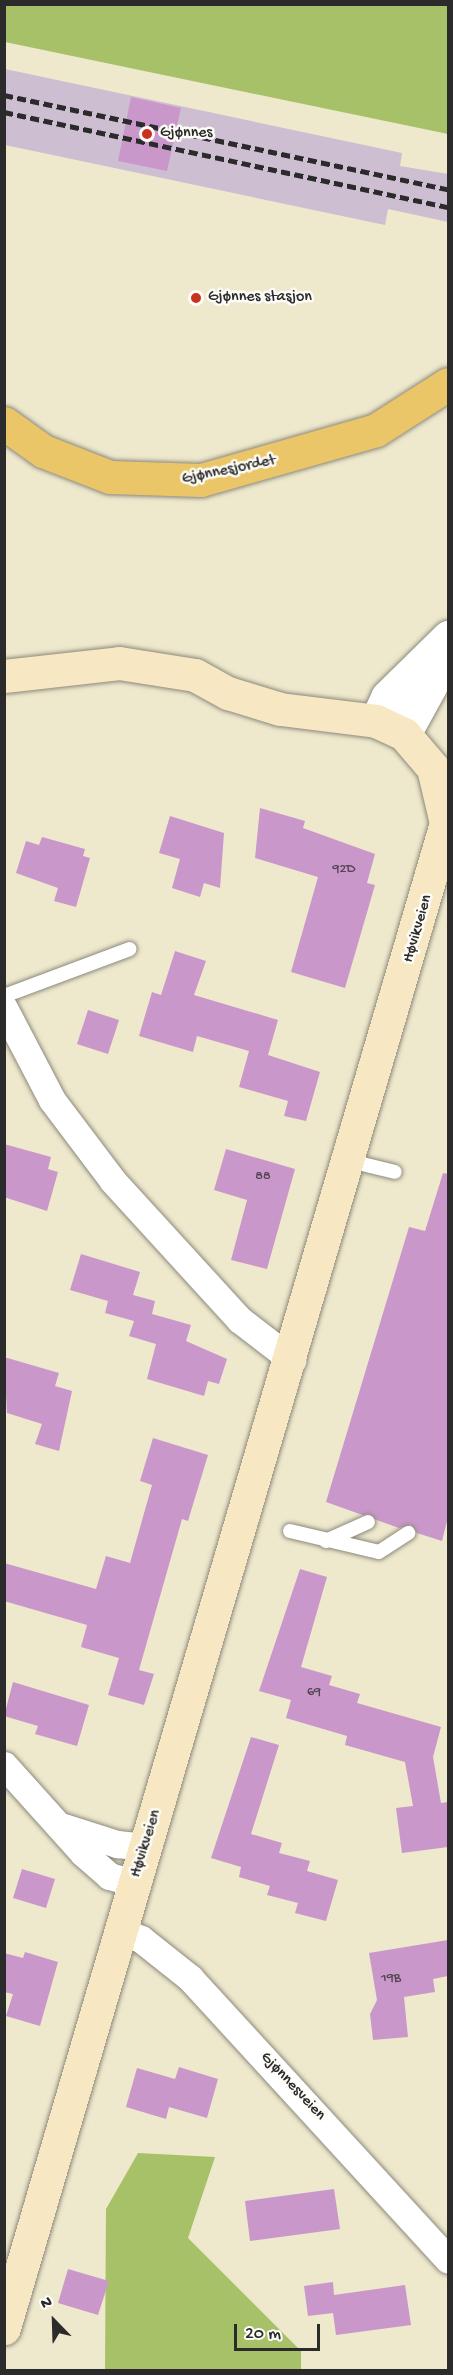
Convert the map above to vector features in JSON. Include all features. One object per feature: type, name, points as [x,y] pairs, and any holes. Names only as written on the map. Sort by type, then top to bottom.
[{"type":"main road","name":"Gjønnesjordet","points":[[4,423],[43,451],[110,477],[201,480],[376,430],[448,384]]},
{"type":"main road","points":[[4,676],[77,664],[141,666],[195,675],[228,693],[280,709],[390,728]]},
{"type":"main road","name":"Høvikveien","points":[[4,2328],[292,1360],[446,823],[433,768],[390,728]]},
{"type":"street","points":[[390,728],[387,698],[448,637]]},
{"type":"street","points":[[390,728],[448,654]]},
{"type":"street","points":[[4,1008],[52,1100],[114,1181],[240,1320],[292,1360]]},
{"type":"street","points":[[4,1765],[109,1876],[135,1883]]},
{"type":"street","points":[[64,1827],[117,1844],[146,1847]]},
{"type":"street","name":"Gjønnesveien","points":[[122,1931],[141,1939],[190,1978],[448,2259]]},
{"type":"lane","points":[[4,996],[130,949]]},
{"type":"lane","points":[[350,1161],[395,1172]]},
{"type":"lane","points":[[326,1541],[368,1522]]},
{"type":"lane","points":[[290,1531],[379,1552],[408,1533]]},
{"type":"shaded area","points":[[5,69],[402,153],[400,166],[448,174],[448,222],[388,209],[385,225],[5,145]]},
{"type":"green space","points":[[5,4],[448,5],[448,134],[5,42]]},
{"type":"green space","points":[[138,2153],[215,2157],[188,2238],[301,2351],[301,2370],[105,2370],[106,2209]]},
{"type":"building","points":[[131,97],[181,108],[167,171],[118,161]]},
{"type":"building","points":[[260,808],[305,821],[303,828],[375,854],[367,883],[375,885],[345,988],[291,972],[318,877],[255,858]]},
{"type":"building","points":[[170,816],[224,833],[220,888],[204,883],[200,897],[172,888],[180,859],[159,853]]},
{"type":"building","points":[[42,837],[85,849],[83,856],[90,858],[76,907],[54,901],[58,888],[16,873],[26,841],[39,845]]},
{"type":"building","points":[[175,951],[206,961],[194,995],[278,1020],[268,1055],[320,1072],[306,1121],[284,1116],[288,1101],[239,1087],[249,1051],[197,1036],[193,1052],[139,1036],[152,992],[161,995]]},
{"type":"building","points":[[88,1010],[119,1020],[108,1054],[77,1044]]},
{"type":"building","points":[[4,1144],[51,1157],[48,1169],[58,1172],[47,1211],[4,1197]]},
{"type":"building","points":[[226,1149],[295,1169],[267,1269],[231,1260],[247,1200],[214,1190]]},
{"type":"building","points":[[443,1173],[448,1174],[448,1517],[442,1541],[417,1533],[411,1525],[399,1528],[326,1502],[409,1227],[425,1231]]},
{"type":"building","points":[[81,1254],[140,1272],[133,1295],[155,1301],[152,1314],[191,1325],[186,1341],[227,1359],[219,1384],[208,1381],[204,1396],[147,1379],[156,1344],[129,1336],[134,1321],[105,1313],[108,1301],[70,1290]]},
{"type":"building","points":[[4,1357],[59,1373],[55,1386],[72,1391],[59,1451],[35,1444],[42,1424],[7,1413]]},
{"type":"building","points":[[153,1438],[208,1455],[188,1521],[182,1519],[139,1670],[154,1674],[144,1705],[108,1695],[119,1658],[81,1647],[87,1625],[4,1601],[4,1563],[96,1589],[106,1556],[130,1563],[152,1485],[140,1481]]},
{"type":"building","points":[[300,1569],[327,1577],[301,1667],[332,1676],[329,1685],[360,1694],[357,1703],[441,1727],[433,1757],[441,1803],[448,1802],[448,1847],[402,1853],[396,1808],[413,1806],[405,1762],[345,1745],[347,1736],[286,1718],[291,1700],[259,1691]]},
{"type":"building","points":[[13,1682],[89,1705],[77,1746],[35,1734],[38,1726],[4,1716]]},
{"type":"building","points":[[251,1737],[279,1745],[251,1834],[282,1843],[279,1853],[310,1861],[307,1871],[338,1880],[326,1921],[295,1913],[298,1903],[267,1895],[270,1886],[239,1877],[241,1867],[211,1858]]},
{"type":"building","points":[[22,1869],[55,1879],[46,1908],[13,1898]]},
{"type":"building","points":[[448,1940],[448,1976],[433,1979],[435,1992],[404,1997],[408,2037],[373,2040],[370,2014],[377,2000],[369,1953]]},
{"type":"building","points":[[25,1952],[58,1962],[40,2026],[6,2016],[13,1994],[4,1992],[4,1953],[23,1958]]},
{"type":"building","points":[[179,2067],[218,2079],[207,2118],[169,2107],[166,2119],[126,2107],[137,2068],[175,2079]]},
{"type":"building","points":[[334,2189],[340,2229],[250,2241],[245,2201]]},
{"type":"building","points":[[68,2269],[109,2281],[98,2315],[58,2303]]},
{"type":"building","points":[[333,2282],[334,2295],[405,2285],[411,2325],[336,2335],[333,2313],[308,2316],[304,2286]]},
{"type":"railway","points":[[4,95],[448,189]]},
{"type":"railway","points":[[4,112],[448,207]]},
{"type":"place","name":"Gjønnes","points":[[147,134]]},
{"type":"place","name":"Gjønnes stasjon","points":[[196,298]]}]
